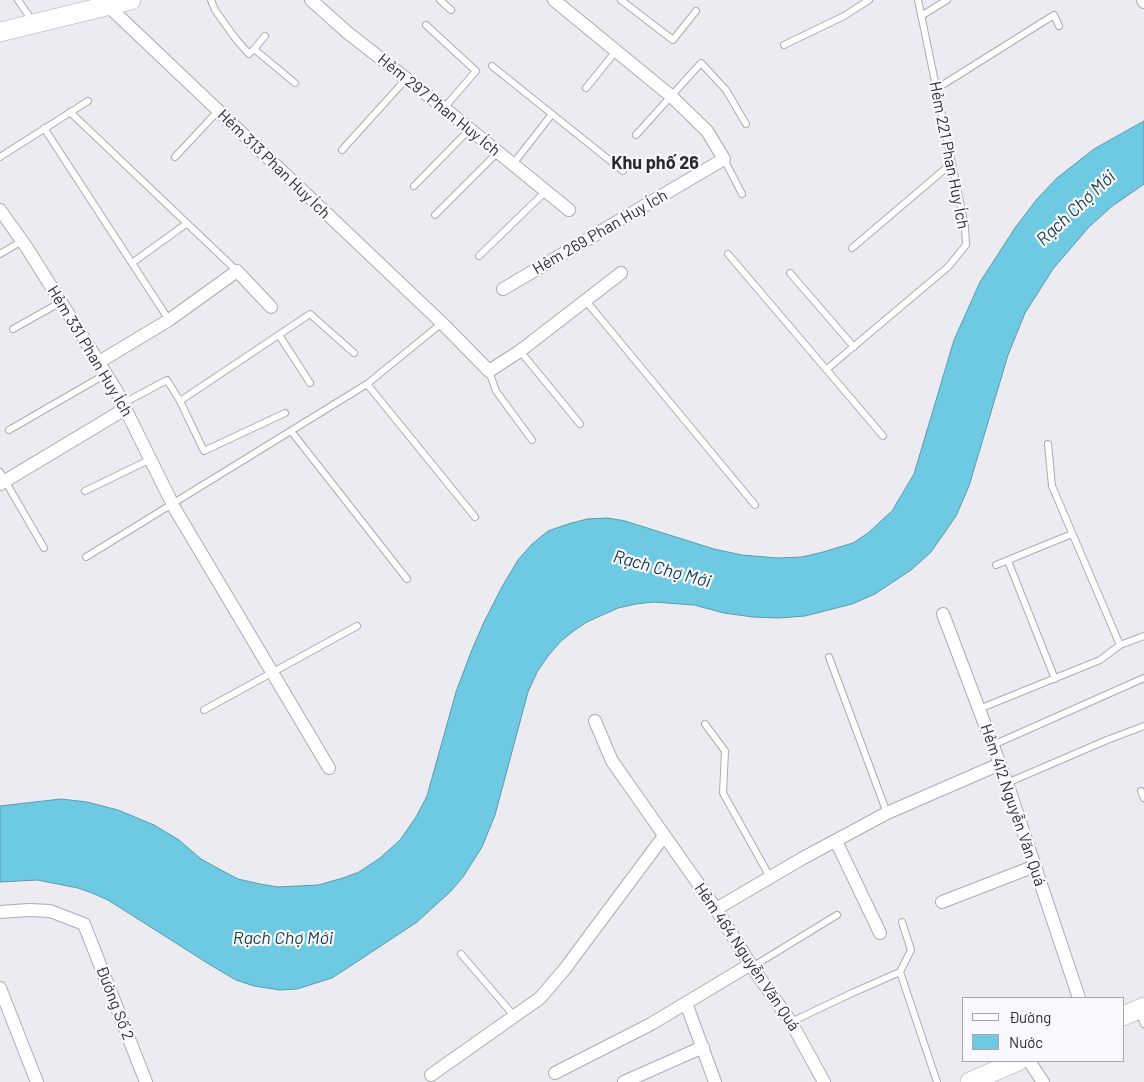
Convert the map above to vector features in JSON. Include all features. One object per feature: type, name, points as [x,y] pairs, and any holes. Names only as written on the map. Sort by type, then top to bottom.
[{"type":"main road","points":[[0,32],[130,0]]},
{"type":"main road","points":[[977,1080],[1016,1062]]},
{"type":"street","name":"Hẻm 297 Phan Huy Ích","points":[[311,0],[348,34],[444,108],[569,210]]},
{"type":"street","points":[[554,0],[671,96],[707,131],[724,160]]},
{"type":"street","name":"Hẻm 313 Phan Huy Ích","points":[[107,5],[442,323],[489,371]]},
{"type":"street","name":"Hẻm 269 Phan Huy Ích","points":[[502,289],[724,160]]},
{"type":"street","name":"Hẻm 331 Phan Huy Ích","points":[[0,210],[62,302],[99,362],[124,406],[171,501],[329,768]]},
{"type":"street","points":[[99,362],[169,320],[237,271],[271,307]]},
{"type":"street","points":[[489,371],[520,351],[621,273]]},
{"type":"street","points":[[2,479],[124,406]]},
{"type":"street","name":"Hẻm 412 Nguyễn Văn Quá","points":[[943,614],[1007,783],[1079,997]]},
{"type":"street","name":"Hẻm 464 Nguyễn Văn Quá","points":[[595,721],[612,761],[716,909],[751,965],[791,1022],[824,1082]]},
{"type":"street","points":[[716,909],[887,813],[1000,764]]},
{"type":"street","points":[[431,1075],[540,998],[564,970],[664,836]]},
{"type":"street","points":[[836,841],[880,933]]},
{"type":"street","points":[[942,902],[1035,866]]},
{"type":"street","name":"Đường Số 2","points":[[0,912],[50,911],[84,924],[146,1082]]},
{"type":"street","points":[[555,1073],[651,1024],[751,965]]},
{"type":"street","points":[[0,988],[37,1082]]},
{"type":"street","points":[[686,1003],[715,1082]]},
{"type":"street","points":[[624,1082],[703,1047]]},
{"type":"street","points":[[1030,1062],[1043,1082]]},
{"type":"lane","points":[[18,0],[34,23]]},
{"type":"lane","points":[[211,0],[225,24],[249,54],[265,36]]},
{"type":"lane","points":[[440,0],[450,10]]},
{"type":"lane","points":[[622,0],[672,40],[696,12]]},
{"type":"lane","points":[[784,45],[844,16],[869,0]]},
{"type":"lane","name":"Hẻm 221 Phan Huy Ích","points":[[827,370],[948,267],[966,245],[965,226],[918,0]]},
{"type":"lane","points":[[922,16],[947,0]]},
{"type":"lane","points":[[936,89],[1054,15],[1059,26]]},
{"type":"lane","points":[[426,25],[476,70],[444,108]]},
{"type":"lane","points":[[254,49],[295,83]]},
{"type":"lane","points":[[586,88],[616,51]]},
{"type":"lane","points":[[636,135],[701,63],[726,90],[746,124]]},
{"type":"lane","points":[[492,66],[623,171]]},
{"type":"lane","points":[[342,150],[406,78]]},
{"type":"lane","points":[[0,157],[88,101]]},
{"type":"lane","points":[[175,157],[218,111]]},
{"type":"lane","points":[[70,112],[237,271]]},
{"type":"lane","points":[[512,164],[552,114]]},
{"type":"lane","points":[[44,128],[169,320]]},
{"type":"lane","points":[[414,186],[470,129]]},
{"type":"lane","points":[[435,215],[498,152]]},
{"type":"lane","points":[[724,160],[742,194]]},
{"type":"lane","points":[[852,248],[952,163]]},
{"type":"lane","points":[[479,256],[546,191]]},
{"type":"lane","points":[[132,263],[186,224]]},
{"type":"lane","points":[[0,254],[22,241]]},
{"type":"lane","points":[[728,254],[882,436]]},
{"type":"lane","points":[[790,274],[854,347]]},
{"type":"lane","points":[[586,301],[755,505]]},
{"type":"lane","points":[[13,329],[62,302]]},
{"type":"lane","points":[[180,401],[310,314],[354,354]]},
{"type":"lane","points":[[86,557],[171,501],[367,384],[442,323]]},
{"type":"lane","points":[[279,335],[310,383]]},
{"type":"lane","points":[[520,351],[580,424]]},
{"type":"lane","points":[[489,371],[496,391],[532,440]]},
{"type":"lane","points":[[9,430],[106,374]]},
{"type":"lane","points":[[124,406],[167,380],[180,401],[204,451],[285,413]]},
{"type":"lane","points":[[367,384],[475,517]]},
{"type":"lane","points":[[291,431],[407,579]]},
{"type":"lane","points":[[1048,444],[1052,486],[1120,645]]},
{"type":"lane","points":[[85,490],[151,459]]},
{"type":"lane","points":[[2,479],[44,548]]},
{"type":"lane","points":[[996,565],[1072,534]]},
{"type":"lane","points":[[1008,560],[1055,678]]},
{"type":"lane","points":[[204,710],[356,626]]},
{"type":"lane","points":[[979,709],[1100,660],[1120,645],[1144,636]]},
{"type":"lane","points":[[829,657],[887,813]]},
{"type":"lane","points":[[993,746],[1144,678]]},
{"type":"lane","points":[[705,724],[725,751],[723,793],[770,877]]},
{"type":"lane","points":[[1007,783],[1144,726]]},
{"type":"lane","points":[[1141,791],[1144,798]]},
{"type":"lane","points":[[751,965],[838,914]]},
{"type":"lane","points":[[791,1022],[900,972],[911,950],[902,922]]},
{"type":"lane","points":[[460,954],[515,1017]]},
{"type":"lane","points":[[900,972],[937,1082]]},
{"type":"water","name":"Rạch Chợ Mới","points":[[1144,121],[1144,184],[1111,207],[1088,228],[1053,269],[1025,313],[1008,355],[969,486],[956,516],[931,552],[911,570],[875,594],[852,604],[805,616],[753,617],[724,613],[694,605],[653,602],[618,608],[587,622],[575,630],[561,641],[548,656],[537,672],[528,692],[495,815],[482,847],[463,877],[450,892],[417,922],[332,978],[297,989],[280,990],[254,986],[236,980],[108,900],[92,893],[78,888],[37,880],[0,882],[0,806],[61,799],[87,802],[118,810],[154,825],[179,840],[201,859],[238,879],[278,887],[318,885],[359,872],[380,858],[400,840],[416,817],[427,796],[456,692],[471,652],[503,585],[518,560],[531,545],[548,531],[587,519],[608,518],[625,521],[714,549],[742,555],[778,558],[802,557],[823,552],[853,543],[868,533],[892,511],[914,474],[954,340],[980,282],[1015,228],[1037,199],[1057,178],[1094,149]]},
{"type":"district","name":"Khu phố 26","points":[[655,163]]}]
